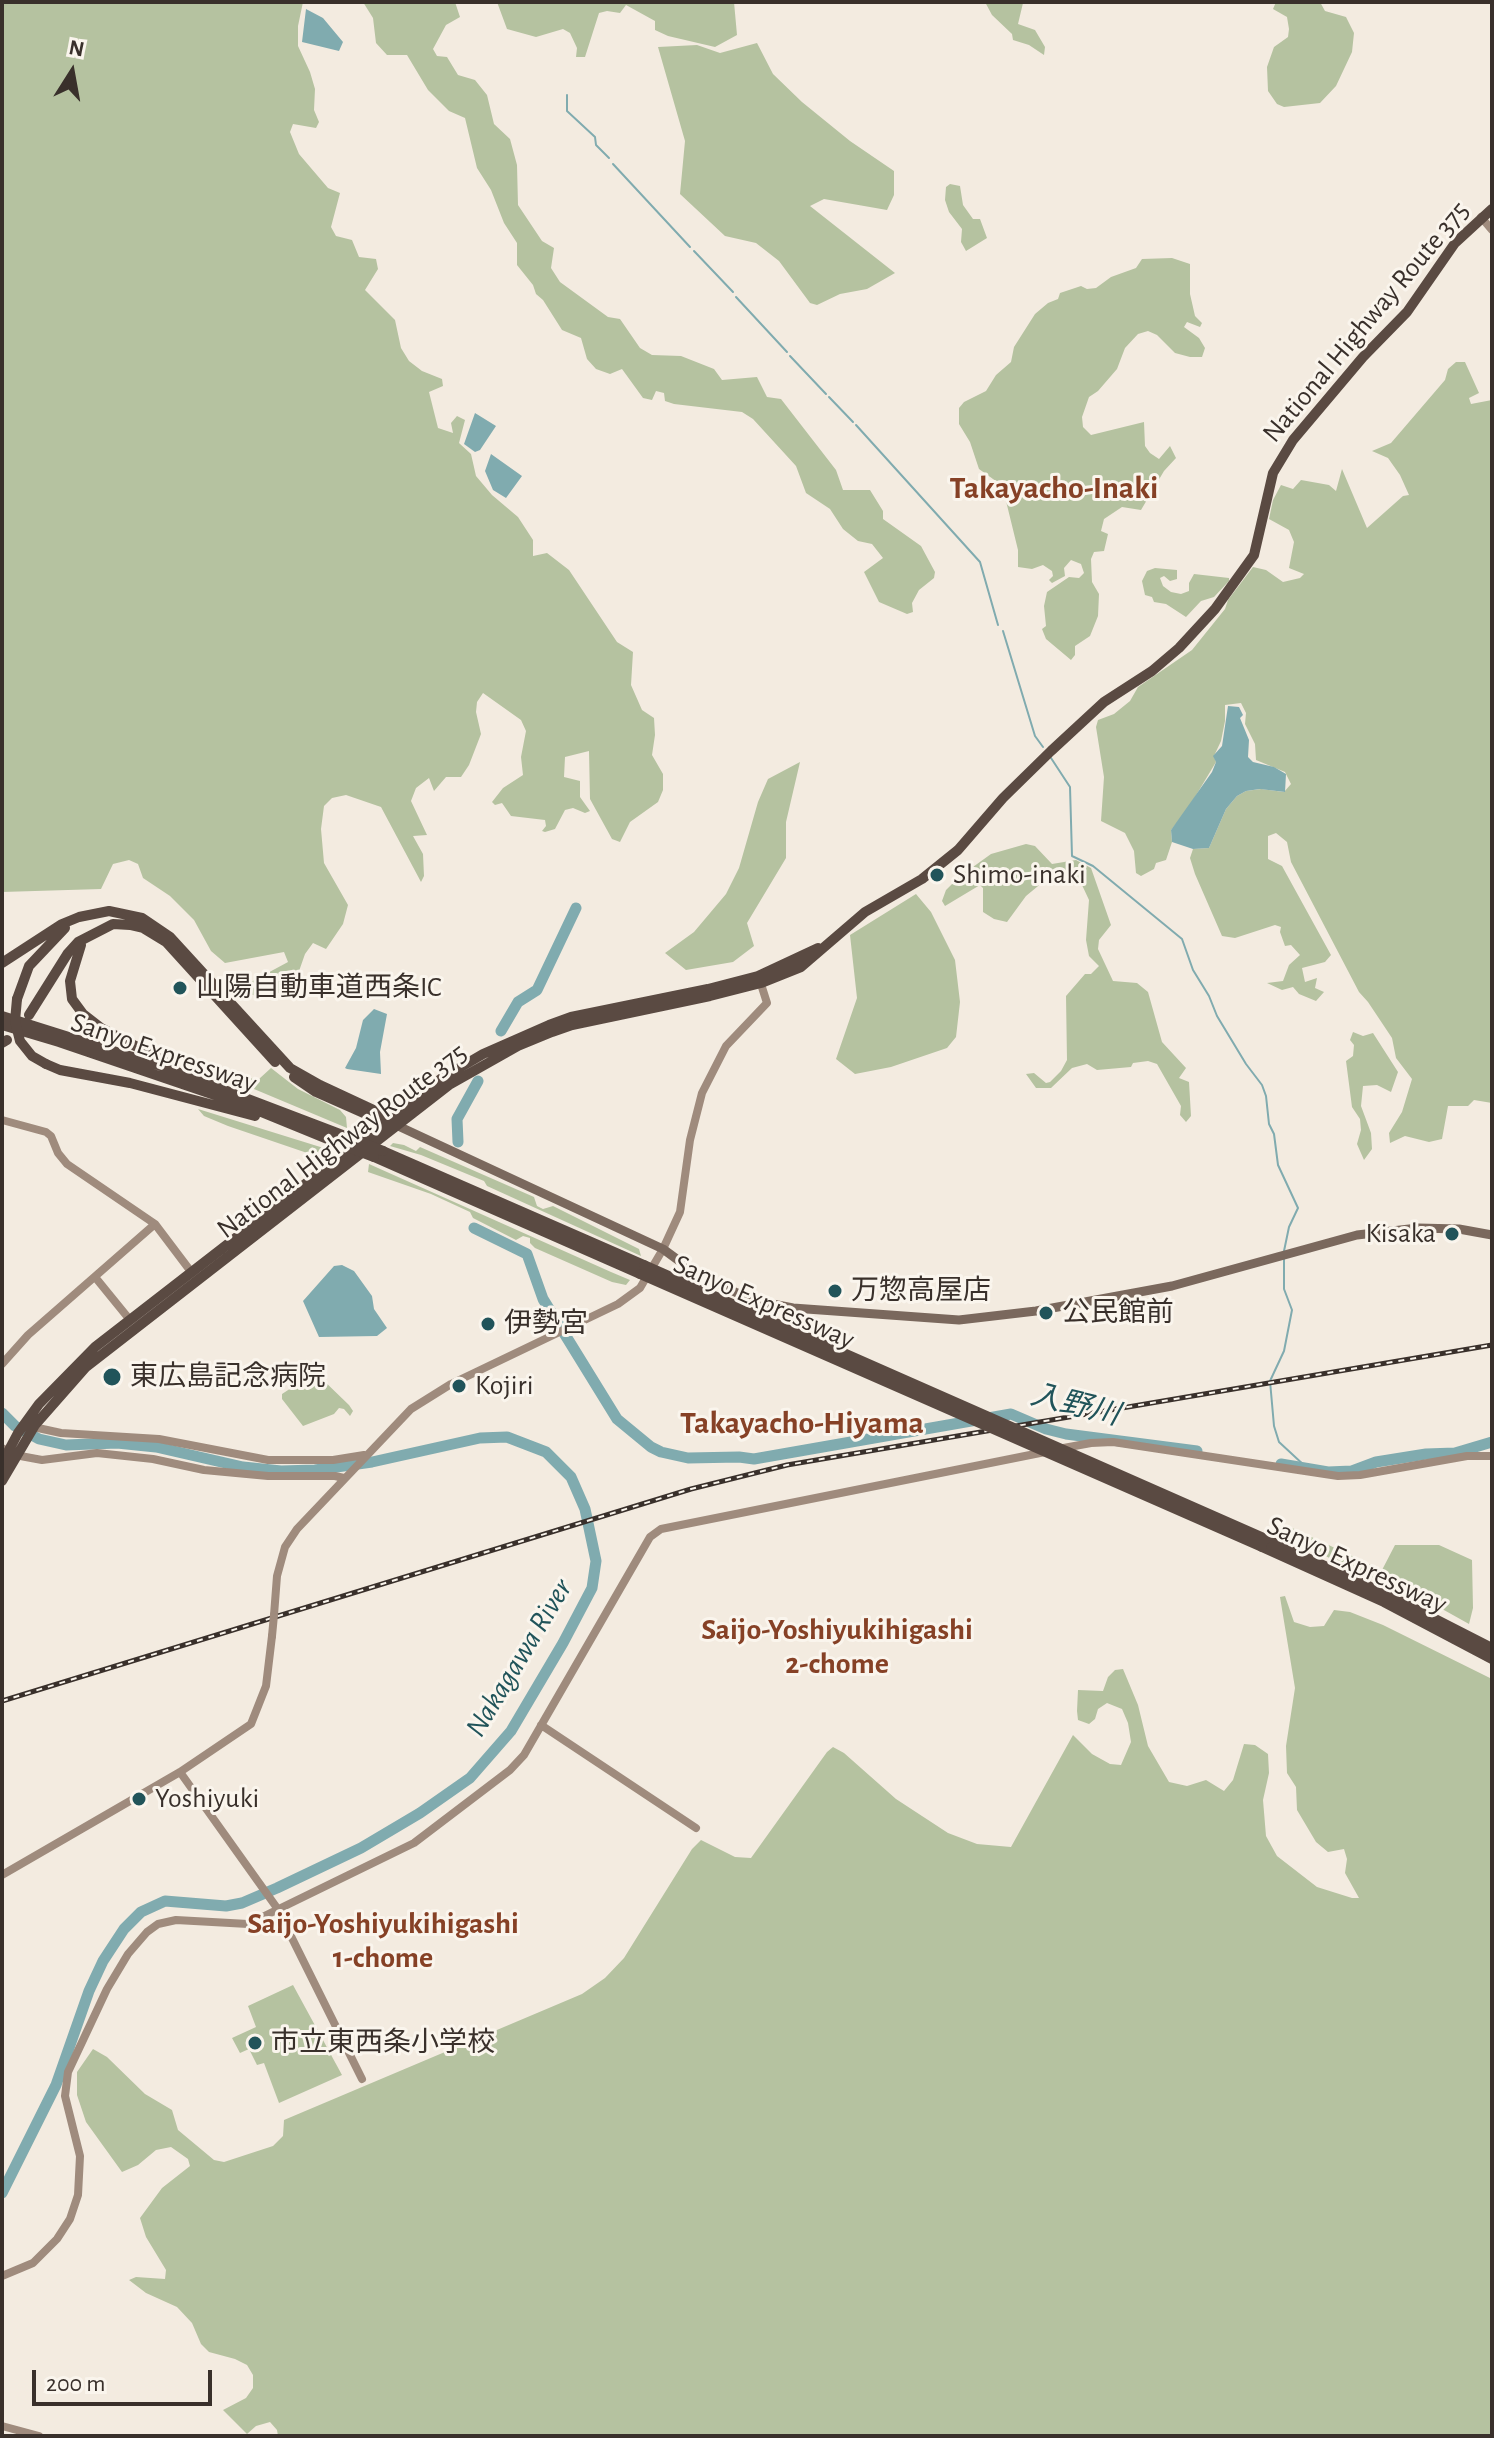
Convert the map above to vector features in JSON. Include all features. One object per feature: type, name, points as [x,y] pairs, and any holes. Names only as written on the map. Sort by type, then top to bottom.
[{"type":"highway","name":"National Highway Route 375","points":[[32,1424],[39,1404],[80,1361],[130,1320],[390,1122],[449,1085],[508,1051],[552,1032],[801,967],[865,912],[922,879],[958,850],[1003,798],[1051,751],[1104,702],[1152,671],[1179,648],[1215,609],[1254,555],[1273,473],[1293,440],[1352,369],[1407,312],[1455,243],[1492,209]]},
{"type":"highway","points":[[2,963],[62,924],[79,917],[109,911],[142,918],[155,925],[238,1009],[290,1068],[390,1122]]},
{"type":"highway","points":[[79,917],[49,942],[29,966],[17,999],[15,1021],[20,1041],[32,1056],[60,1070],[130,1083],[343,1140]]},
{"type":"highway","points":[[29,1015],[68,953],[86,937],[113,924],[130,925],[155,934],[166,942],[276,1063],[316,1092],[390,1122]]},
{"type":"highway","points":[[86,937],[77,952],[70,981],[72,999],[83,1014],[121,1040],[213,1084]]},
{"type":"highway","name":"Sanyo Expressway","points":[[2,1016],[213,1084],[1386,1594],[1492,1648]]},
{"type":"highway","name":"Sanyo Expressway","points":[[2,1025],[232,1100],[343,1140]]},
{"type":"highway","name":"National Highway Route 375","points":[[2,1463],[32,1424],[86,1367],[390,1122]]},
{"type":"highway","name":"National Highway Route 375","points":[[2,1481],[8,1452]]},
{"type":"highway","name":"Sanyo Expressway","points":[[1264,1543],[1492,1659]]},
{"type":"main road","points":[[390,1122],[663,1249],[693,1271],[757,1301],[793,1308],[959,1320],[1036,1311],[1143,1292],[1285,1253],[1387,1230],[1459,1229],[1492,1235]]},
{"type":"street","points":[[1481,217],[1492,230]]},
{"type":"street","points":[[2,1875],[180,1772],[251,1724],[266,1686],[277,1576],[285,1547],[297,1529],[411,1409],[429,1396],[630,1296],[646,1280],[680,1212],[690,1140],[702,1093],[726,1046],[767,1003],[759,979]]},
{"type":"street","points":[[2,1120],[51,1136],[61,1159],[155,1224],[192,1273]]},
{"type":"street","points":[[2,1364],[28,1335],[155,1224]]},
{"type":"street","points":[[95,1277],[130,1320]]},
{"type":"street","points":[[32,1424],[61,1433],[159,1439],[268,1460],[333,1460],[365,1455]]},
{"type":"street","points":[[2,2276],[33,2263],[57,2239],[70,2219],[78,2195],[80,2156],[67,2112],[65,2084],[96,2009],[128,1954],[147,1932],[158,1924],[176,1920],[248,1924],[414,1843],[510,1770],[524,1755],[650,1537],[661,1529],[1091,1443],[1113,1442],[1338,1476],[1467,1456],[1492,1456]]},
{"type":"street","points":[[8,1452],[42,1460],[97,1453],[153,1459],[204,1470],[268,1476],[347,1475]]},
{"type":"street","points":[[541,1725],[696,1828]]},
{"type":"street","points":[[180,1772],[277,1908],[362,2079]]},
{"type":"street","points":[[2,2426],[39,2436]]},
{"type":"green space","points":[[2,2],[303,2],[298,46],[315,89],[314,110],[319,122],[316,128],[293,124],[290,132],[299,154],[328,188],[340,193],[331,227],[336,236],[352,240],[359,257],[376,259],[378,269],[365,290],[395,320],[401,348],[409,361],[422,371],[442,379],[443,386],[429,392],[438,428],[453,433],[451,423],[457,416],[465,420],[459,443],[471,454],[476,476],[492,495],[518,517],[533,540],[533,556],[547,553],[569,570],[617,642],[633,652],[631,685],[642,710],[654,718],[652,755],[663,774],[663,790],[658,802],[630,822],[620,842],[612,839],[590,799],[589,751],[565,757],[564,777],[580,781],[580,797],[590,811],[565,810],[555,829],[545,832],[542,831],[546,826],[545,820],[511,816],[502,803],[495,805],[492,802],[503,788],[523,775],[521,757],[526,731],[521,720],[483,693],[477,702],[476,712],[481,734],[461,777],[446,777],[434,791],[429,778],[416,788],[411,801],[427,835],[413,836],[423,854],[424,876],[421,882],[381,807],[346,795],[332,798],[324,806],[321,829],[324,863],[348,905],[343,924],[326,949],[313,943],[305,954],[291,994],[276,994],[274,1001],[265,993],[250,994],[249,983],[288,962],[284,952],[225,963],[211,951],[194,920],[170,896],[143,878],[138,864],[129,860],[113,864],[101,889],[2,892]]},
{"type":"green space","points":[[363,2],[455,2],[460,17],[446,25],[433,49],[437,56],[447,57],[458,75],[475,80],[487,95],[494,124],[510,139],[517,165],[518,205],[542,241],[554,248],[551,268],[560,282],[608,317],[620,319],[640,348],[652,355],[681,356],[714,369],[722,380],[757,377],[767,397],[781,399],[836,470],[843,490],[870,490],[883,511],[883,519],[921,546],[935,572],[934,578],[919,590],[912,603],[913,612],[907,614],[879,602],[864,572],[883,558],[872,544],[858,541],[843,529],[830,509],[806,493],[796,466],[753,419],[742,412],[674,404],[665,401],[664,393],[656,391],[652,400],[643,398],[622,369],[610,374],[596,369],[587,359],[581,338],[562,330],[517,265],[517,243],[477,168],[465,118],[449,111],[428,90],[407,55],[387,55],[376,43],[373,18]]},
{"type":"green space","points":[[497,2],[734,2],[737,35],[715,47],[668,36],[655,30],[655,21],[626,5],[620,13],[599,13],[585,57],[576,57],[577,48],[570,33],[563,29],[536,37],[507,29]]},
{"type":"green space","points":[[985,2],[1043,2],[1023,3],[1018,24],[1035,30],[1045,47],[1044,55],[1029,45],[1013,40],[1012,34],[992,15]]},
{"type":"green space","points":[[1276,2],[1320,2],[1325,11],[1346,17],[1354,33],[1352,52],[1336,86],[1320,103],[1284,107],[1277,104],[1268,91],[1267,67],[1274,47],[1288,37],[1289,29],[1287,17],[1273,9]]},
{"type":"green space","points":[[757,43],[773,74],[802,102],[850,141],[894,171],[894,195],[887,210],[824,199],[810,206],[895,273],[867,289],[840,294],[817,305],[810,303],[779,261],[756,243],[725,236],[680,194],[685,141],[658,47],[697,45],[720,53]]},
{"type":"green space","points":[[950,184],[960,186],[963,205],[973,219],[980,219],[987,238],[966,251],[961,242],[962,229],[949,212],[945,200],[946,187]]},
{"type":"green space","points":[[1172,258],[1190,264],[1190,294],[1195,316],[1202,323],[1200,327],[1187,322],[1184,327],[1199,338],[1205,348],[1202,357],[1190,357],[1175,353],[1157,335],[1148,331],[1138,334],[1125,348],[1117,369],[1089,397],[1082,417],[1083,427],[1091,435],[1144,422],[1145,446],[1150,453],[1159,459],[1170,446],[1176,458],[1164,471],[1141,510],[1122,507],[1104,519],[1101,531],[1108,534],[1104,551],[1094,552],[1091,559],[1092,582],[1099,594],[1098,616],[1090,636],[1075,646],[1075,655],[1071,660],[1046,639],[1042,629],[1046,626],[1044,606],[1047,592],[1069,577],[1079,578],[1084,573],[1081,564],[1071,560],[1064,568],[1065,576],[1052,583],[1049,580],[1053,576],[1052,571],[1043,565],[1032,569],[1018,567],[1018,550],[1000,484],[979,469],[970,442],[959,424],[959,408],[964,402],[986,391],[996,375],[1011,362],[1014,347],[1035,314],[1058,299],[1060,293],[1081,286],[1096,288],[1111,277],[1136,268],[1142,259]]},
{"type":"green space","points":[[1456,362],[1465,362],[1479,393],[1469,398],[1471,404],[1492,400],[1492,1103],[1474,1100],[1468,1106],[1448,1106],[1442,1139],[1429,1142],[1405,1136],[1390,1143],[1389,1133],[1402,1112],[1412,1079],[1396,1058],[1392,1038],[1359,992],[1291,862],[1287,842],[1276,833],[1268,836],[1268,859],[1282,866],[1331,955],[1325,962],[1302,968],[1305,982],[1317,978],[1315,988],[1324,992],[1316,1001],[1299,994],[1293,987],[1282,990],[1267,983],[1283,981],[1289,965],[1300,955],[1291,945],[1285,946],[1281,927],[1275,925],[1235,938],[1222,936],[1195,874],[1190,858],[1193,849],[1209,848],[1226,809],[1237,796],[1261,789],[1284,792],[1291,784],[1285,772],[1256,760],[1255,744],[1245,724],[1246,713],[1241,703],[1225,705],[1221,741],[1214,756],[1216,762],[1186,812],[1171,830],[1172,842],[1166,860],[1156,863],[1154,869],[1141,876],[1136,873],[1134,851],[1125,833],[1101,821],[1104,777],[1096,727],[1098,720],[1114,714],[1130,701],[1138,687],[1192,650],[1253,567],[1266,570],[1283,582],[1304,574],[1289,568],[1294,542],[1289,530],[1269,519],[1273,500],[1281,485],[1293,489],[1301,480],[1329,485],[1336,491],[1342,469],[1367,528],[1403,496],[1409,495],[1388,458],[1372,451],[1391,443],[1445,380],[1448,369]]},
{"type":"green space","points":[[1155,568],[1177,570],[1177,579],[1170,581],[1164,576],[1160,578],[1163,586],[1181,594],[1189,591],[1194,574],[1229,578],[1229,581],[1214,597],[1201,601],[1186,617],[1145,595],[1142,581],[1147,571]]},
{"type":"green space","points":[[800,762],[786,822],[786,858],[747,923],[754,946],[733,962],[686,970],[665,953],[694,932],[726,894],[739,868],[768,779]]},
{"type":"green space","points":[[1026,844],[1035,846],[1052,864],[1076,860],[1091,868],[1111,925],[1099,940],[1098,949],[1113,981],[1137,983],[1148,992],[1162,1042],[1186,1068],[1179,1078],[1189,1082],[1191,1116],[1186,1122],[1180,1115],[1181,1106],[1157,1064],[1148,1061],[1133,1063],[1131,1067],[1097,1070],[1087,1064],[1072,1068],[1051,1088],[1036,1088],[1026,1074],[1034,1073],[1046,1083],[1061,1071],[1067,1060],[1066,996],[1085,974],[1091,974],[1099,966],[1089,956],[1086,940],[1089,900],[1082,885],[1073,877],[1063,874],[1049,877],[1026,896],[1007,922],[983,912],[983,888],[980,885],[945,906],[942,901],[946,890],[959,877],[991,854]]},
{"type":"green space","points":[[916,894],[931,912],[955,960],[960,1002],[956,1037],[947,1048],[891,1067],[855,1074],[836,1059],[857,998],[850,935]]},
{"type":"green space","points":[[1353,1032],[1363,1036],[1373,1033],[1398,1072],[1391,1092],[1377,1085],[1363,1086],[1361,1106],[1371,1133],[1372,1149],[1364,1160],[1357,1144],[1360,1119],[1352,1107],[1346,1061],[1353,1056],[1354,1045],[1350,1040]]},
{"type":"green space","points":[[217,1066],[253,1079],[259,1079],[271,1068],[298,1089],[340,1110],[346,1117],[347,1128],[211,1071]]},
{"type":"green space","points":[[198,1109],[330,1150],[330,1153],[325,1157],[316,1156],[228,1126],[204,1116]]},
{"type":"green space","points":[[393,1143],[416,1151],[420,1147],[534,1197],[537,1206],[543,1209],[553,1206],[639,1249],[641,1256],[487,1186],[484,1181],[390,1146]]},
{"type":"green space","points":[[369,1164],[630,1280],[626,1285],[612,1282],[535,1248],[530,1238],[523,1236],[516,1240],[473,1218],[470,1212],[431,1194],[368,1172]]},
{"type":"green space","points":[[311,1375],[320,1377],[349,1405],[353,1411],[350,1416],[339,1408],[334,1414],[303,1426],[282,1399],[282,1394]]},
{"type":"green space","points":[[1290,1527],[1382,1570],[1395,1545],[1439,1545],[1472,1560],[1473,1608],[1469,1624],[1426,1600],[1422,1594],[1404,1592],[1275,1533]]},
{"type":"green space","points":[[1285,1596],[1294,1622],[1310,1627],[1324,1626],[1334,1610],[1350,1612],[1492,1679],[1492,2436],[278,2436],[270,2422],[256,2426],[247,2434],[223,2410],[246,2398],[253,2388],[253,2375],[247,2365],[209,2352],[201,2344],[192,2323],[177,2307],[146,2293],[129,2280],[136,2277],[165,2279],[166,2270],[146,2237],[140,2218],[162,2188],[190,2166],[188,2159],[171,2147],[156,2150],[138,2165],[122,2172],[86,2122],[77,2095],[77,2072],[93,2049],[107,2057],[145,2094],[172,2110],[178,2130],[214,2160],[224,2162],[273,2146],[283,2136],[284,2120],[582,1994],[605,1978],[624,1958],[692,1849],[701,1840],[735,1857],[751,1858],[833,1747],[896,1799],[948,1833],[977,1844],[1011,1847],[1073,1735],[1092,1754],[1110,1764],[1121,1765],[1131,1742],[1122,1709],[1107,1703],[1098,1709],[1095,1719],[1089,1724],[1078,1720],[1077,1711],[1078,1690],[1103,1691],[1108,1677],[1115,1670],[1123,1669],[1138,1705],[1148,1746],[1169,1782],[1187,1786],[1206,1780],[1224,1791],[1233,1780],[1244,1744],[1255,1745],[1268,1754],[1269,1773],[1263,1800],[1266,1836],[1277,1856],[1317,1887],[1359,1898],[1345,1873],[1347,1859],[1344,1849],[1328,1852],[1316,1842],[1297,1810],[1296,1787],[1287,1773],[1286,1746],[1295,1688],[1280,1597]]},
{"type":"green space","points":[[293,1985],[342,2075],[279,2103],[264,2063],[257,2065],[249,2049],[240,2053],[232,2038],[256,2027],[248,2006]]},
{"type":"water","points":[[306,9],[323,18],[343,42],[339,51],[302,42]]},
{"type":"water","points":[[475,413],[496,426],[480,450],[475,452],[464,444]]},
{"type":"water","points":[[491,454],[522,476],[506,498],[493,490],[485,471]]},
{"type":"water","points":[[1228,706],[1239,707],[1243,715],[1240,718],[1249,740],[1248,757],[1253,762],[1274,767],[1286,774],[1285,792],[1260,789],[1237,796],[1226,809],[1209,848],[1193,849],[1172,842],[1171,830],[1212,772],[1216,762],[1213,756],[1222,746]]},
{"type":"water","points":[[374,1009],[387,1014],[380,1052],[381,1074],[347,1069],[363,1020]]},
{"type":"water","points":[[342,1265],[354,1271],[372,1296],[374,1309],[387,1328],[377,1336],[319,1337],[303,1301],[334,1266]]},
{"type":"waterway","points":[[567,95],[567,111],[595,137],[596,145],[609,158]]},
{"type":"waterway","points":[[613,164],[690,247]]},
{"type":"waterway","points":[[694,251],[733,292]]},
{"type":"waterway","points":[[736,297],[787,352]]},
{"type":"waterway","points":[[790,356],[826,394]]},
{"type":"waterway","points":[[829,397],[853,422]]},
{"type":"waterway","points":[[856,425],[980,562],[998,625]]},
{"type":"waterway","points":[[1003,631],[1035,736],[1043,747]]},
{"type":"waterway","points":[[1051,758],[1070,787],[1072,856],[1093,866],[1182,939],[1193,970],[1217,1016],[1262,1085],[1278,1165],[1298,1208],[1289,1227],[1284,1251]]},
{"type":"waterway","name":"入野川","points":[[501,1031],[518,1002],[537,990],[576,908]]},
{"type":"waterway","name":"入野川","points":[[458,1142],[457,1119],[478,1081]]},
{"type":"waterway","name":"入野川","points":[[474,1228],[527,1254],[543,1299],[617,1419],[661,1452],[688,1458],[754,1459],[1011,1414],[1066,1434],[1197,1451]]},
{"type":"waterway","points":[[1284,1257],[1284,1289],[1292,1310],[1284,1351],[1270,1381],[1274,1426],[1279,1442],[1306,1467]]},
{"type":"waterway","name":"Nakagawa River","points":[[2,1413],[15,1426],[39,1439],[66,1445],[117,1443],[156,1447],[243,1467],[281,1471],[372,1462],[480,1438],[507,1437],[546,1452],[571,1477],[585,1509],[596,1561],[592,1588],[563,1643],[511,1731],[470,1778],[420,1813],[361,1848],[277,1888],[242,1903],[226,1906],[165,1901],[141,1912],[124,1929],[103,1961],[89,1991],[56,2085],[2,2193]]},
{"type":"waterway","name":"入野川","points":[[1281,1464],[1328,1472],[1352,1471],[1376,1462],[1455,1453],[1492,1442]]},
{"type":"railway","points":[[2,1701],[691,1489],[787,1465],[1492,1345]]},
{"type":"place","name":"Shimo-inaki","points":[[937,875]]},
{"type":"place","name":"山陽自動車道西条IC","points":[[180,988]]},
{"type":"place","name":"Kisaka","points":[[1452,1234]]},
{"type":"place","name":"万惣高屋店","points":[[835,1291]]},
{"type":"place","name":"公民館前","points":[[1046,1313]]},
{"type":"place","name":"伊勢宮","points":[[488,1324]]},
{"type":"place","name":"東広島記念病院","points":[[112,1377]]},
{"type":"place","name":"Kojiri","points":[[459,1386]]},
{"type":"place","name":"Yoshiyuki","points":[[139,1799]]},
{"type":"place","name":"市立東西条小学校","points":[[255,2043]]},
{"type":"district","name":"Takayacho-Inaki","points":[[1054,488]]},
{"type":"district","name":"Takayacho-Hiyama","points":[[802,1423]]},
{"type":"district","name":"Saijo-Yoshiyukihigashi 2-chome","points":[[837,1647]]},
{"type":"district","name":"Saijo-Yoshiyukihigashi 1-chome","points":[[383,1941]]}]
